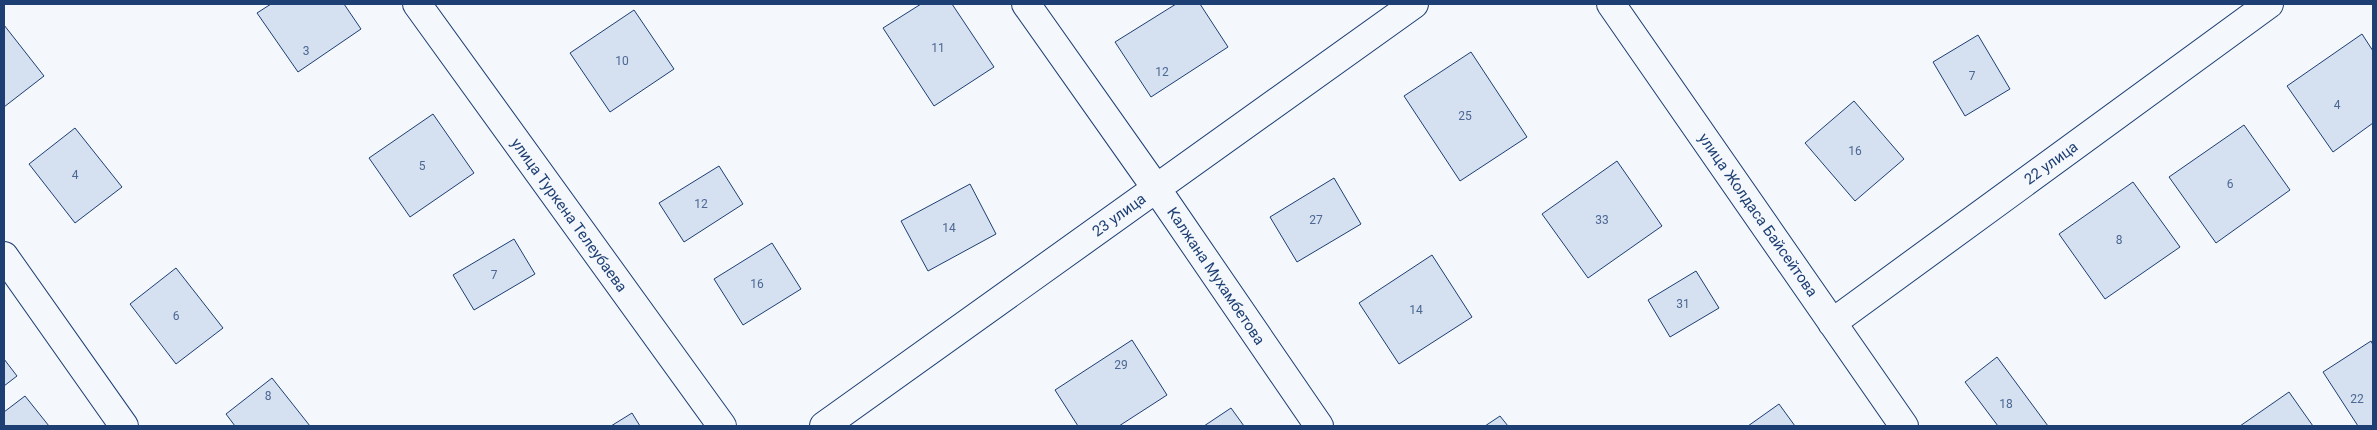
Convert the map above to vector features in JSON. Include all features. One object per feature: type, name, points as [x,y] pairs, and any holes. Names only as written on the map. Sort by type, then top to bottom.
[{"type":"street","name":"улица Туркена Телеубаева","points":[[416,4],[722,426]]},
{"type":"street","name":"Калжана Мухамбетова","points":[[1026,4],[1156,188],[1319,426]]},
{"type":"street","name":"23 улица","points":[[824,426],[1414,4]]},
{"type":"street","name":"улица Жолдаса Байсейтова","points":[[1611,4],[1904,426]]},
{"type":"street","name":"22 улица","points":[[1832,323],[2269,4]]},
{"type":"street","points":[[4,256],[124,426]]},
{"type":"building","points":[[271,4],[344,4],[361,29],[298,72],[257,13]]},
{"type":"building","points":[[921,4],[952,4],[994,67],[934,106],[883,28]]},
{"type":"building","points":[[1176,4],[1200,4],[1228,47],[1151,97],[1115,42]]},
{"type":"building","points":[[634,10],[674,69],[610,112],[570,53]]},
{"type":"building","points":[[4,25],[44,76],[4,107]]},
{"type":"building","points":[[2362,34],[2373,51],[2373,123],[2333,152],[2287,86]]},
{"type":"building","points":[[1978,35],[2010,89],[1965,116],[1933,62]]},
{"type":"building","points":[[1471,52],[1527,137],[1460,181],[1404,96]]},
{"type":"building","points":[[1854,101],[1904,159],[1855,201],[1805,143]]},
{"type":"building","points":[[433,114],[474,173],[410,217],[369,158]]},
{"type":"building","points":[[2244,125],[2290,190],[2216,243],[2169,177]]},
{"type":"building","points":[[75,128],[122,187],[75,223],[29,164]]},
{"type":"building","points":[[1617,161],[1662,226],[1588,278],[1542,214]]},
{"type":"building","points":[[719,166],[743,204],[684,242],[659,203]]},
{"type":"building","points":[[1334,178],[1361,224],[1297,262],[1270,217]]},
{"type":"building","points":[[2133,182],[2180,247],[2105,299],[2059,234]]},
{"type":"building","points":[[970,184],[996,234],[928,271],[901,221]]},
{"type":"building","points":[[514,239],[535,274],[474,310],[453,275]]},
{"type":"building","points":[[772,243],[801,289],[743,325],[714,279]]},
{"type":"building","points":[[1432,255],[1472,317],[1399,364],[1359,303]]},
{"type":"building","points":[[176,268],[223,328],[176,364],[130,304]]},
{"type":"building","points":[[1696,271],[1719,308],[1670,337],[1648,300]]},
{"type":"building","points":[[1132,340],[1167,395],[1119,426],[1078,426],[1055,390]]},
{"type":"building","points":[[2371,341],[2373,345],[2373,426],[2358,426],[2323,372]]},
{"type":"building","points":[[1997,357],[2048,426],[1998,426],[1965,382]]},
{"type":"building","points":[[4,359],[17,376],[4,386]]},
{"type":"building","points":[[272,378],[310,426],[235,426],[226,414]]},
{"type":"building","points":[[2289,392],[2313,426],[2240,426]]},
{"type":"building","points":[[25,396],[49,426],[4,426],[4,412]]},
{"type":"building","points":[[1779,404],[1795,426],[1748,426]]},
{"type":"building","points":[[1231,408],[1244,426],[1204,426]]},
{"type":"building","points":[[632,413],[640,426],[611,426]]},
{"type":"building","points":[[1500,416],[1508,426],[1485,426]]}]
